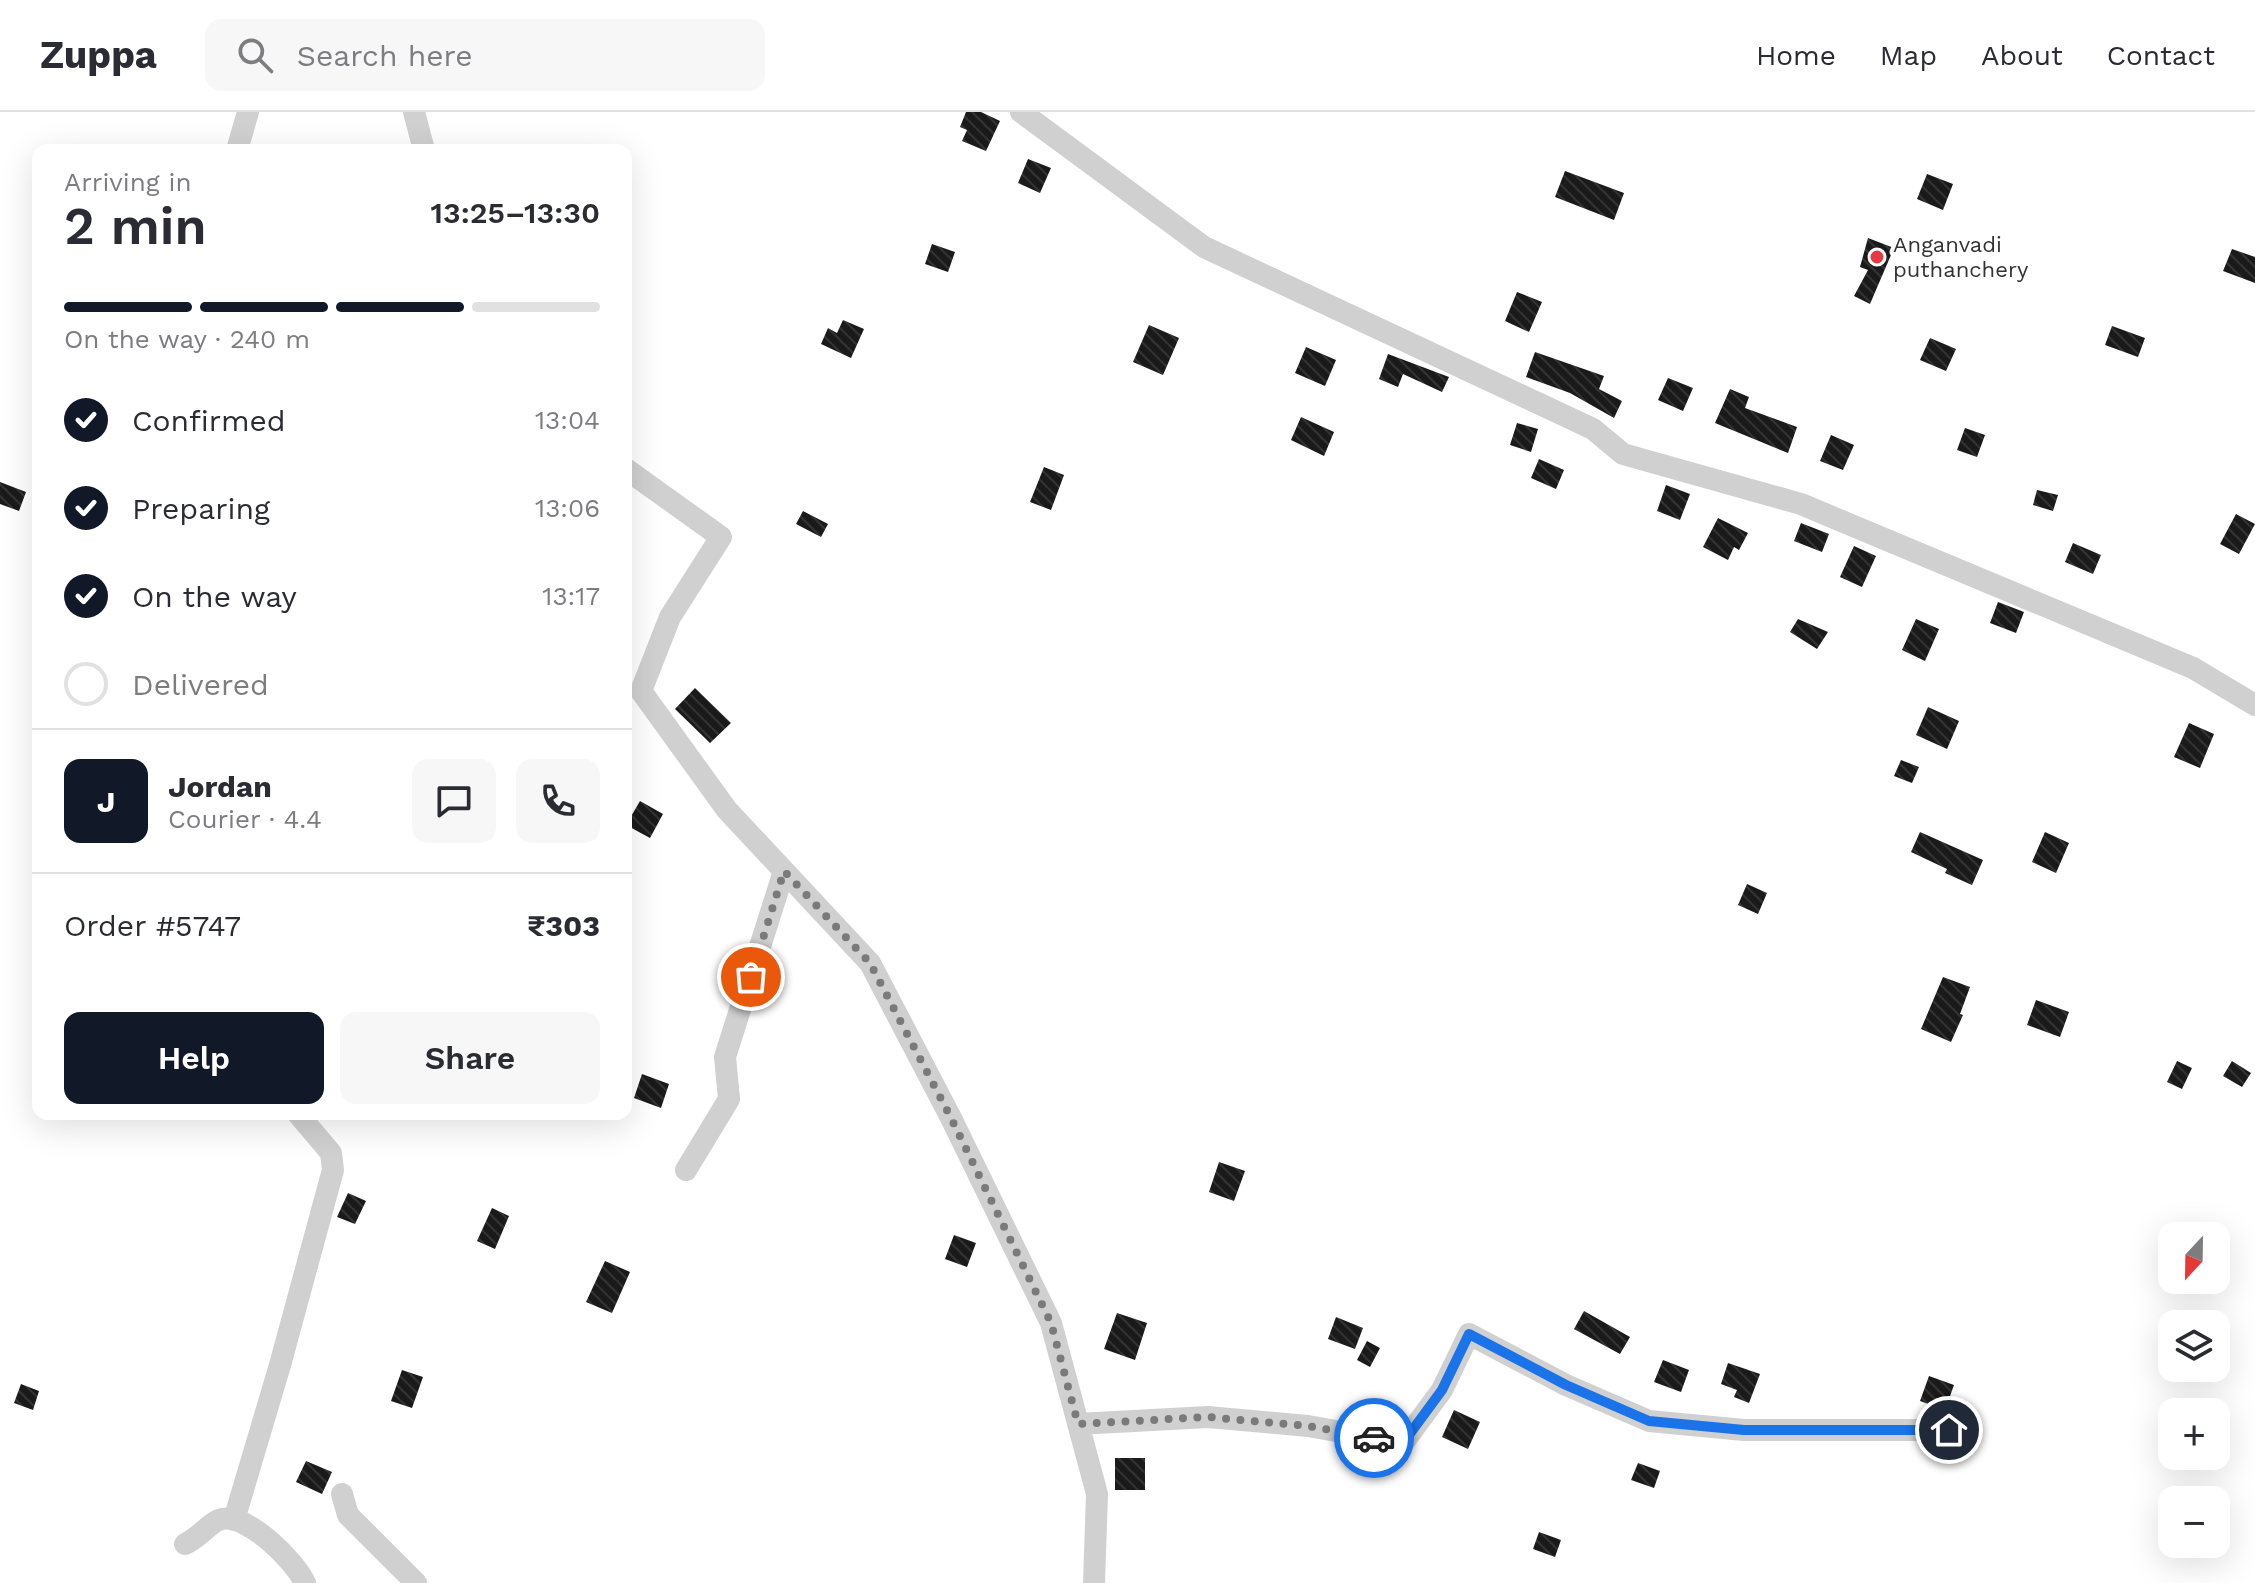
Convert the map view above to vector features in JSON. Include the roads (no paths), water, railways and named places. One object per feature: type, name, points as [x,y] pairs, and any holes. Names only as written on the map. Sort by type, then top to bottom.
[{"type":"street","points":[[239,144],[248,112]]},
{"type":"street","points":[[414,112],[422,144]]},
{"type":"street","points":[[1021,112],[1204,247],[1593,429],[1623,454],[1801,504],[2193,668],[2255,705]]},
{"type":"street","points":[[632,473],[721,537],[670,617],[634,686],[727,810],[870,963],[951,1118],[1051,1323],[1097,1494],[1094,1583]]},
{"type":"street","points":[[686,1170],[729,1099],[725,1057],[784,871]]},
{"type":"street","points":[[234,1520],[333,1170],[331,1153],[303,1120]]},
{"type":"street","points":[[1078,1424],[1208,1417],[1308,1426],[1403,1443],[1442,1390],[1469,1334],[1566,1385],[1649,1421],[1744,1430],[1949,1430]]},
{"type":"street","points":[[342,1494],[348,1515],[416,1583]]},
{"type":"street","points":[[185,1544],[198,1538],[212,1523],[223,1518],[234,1520],[259,1533],[286,1555],[305,1583]]},
{"type":"place","name":"Anganvadi puthanchery","points":[[1877,257]]}]
